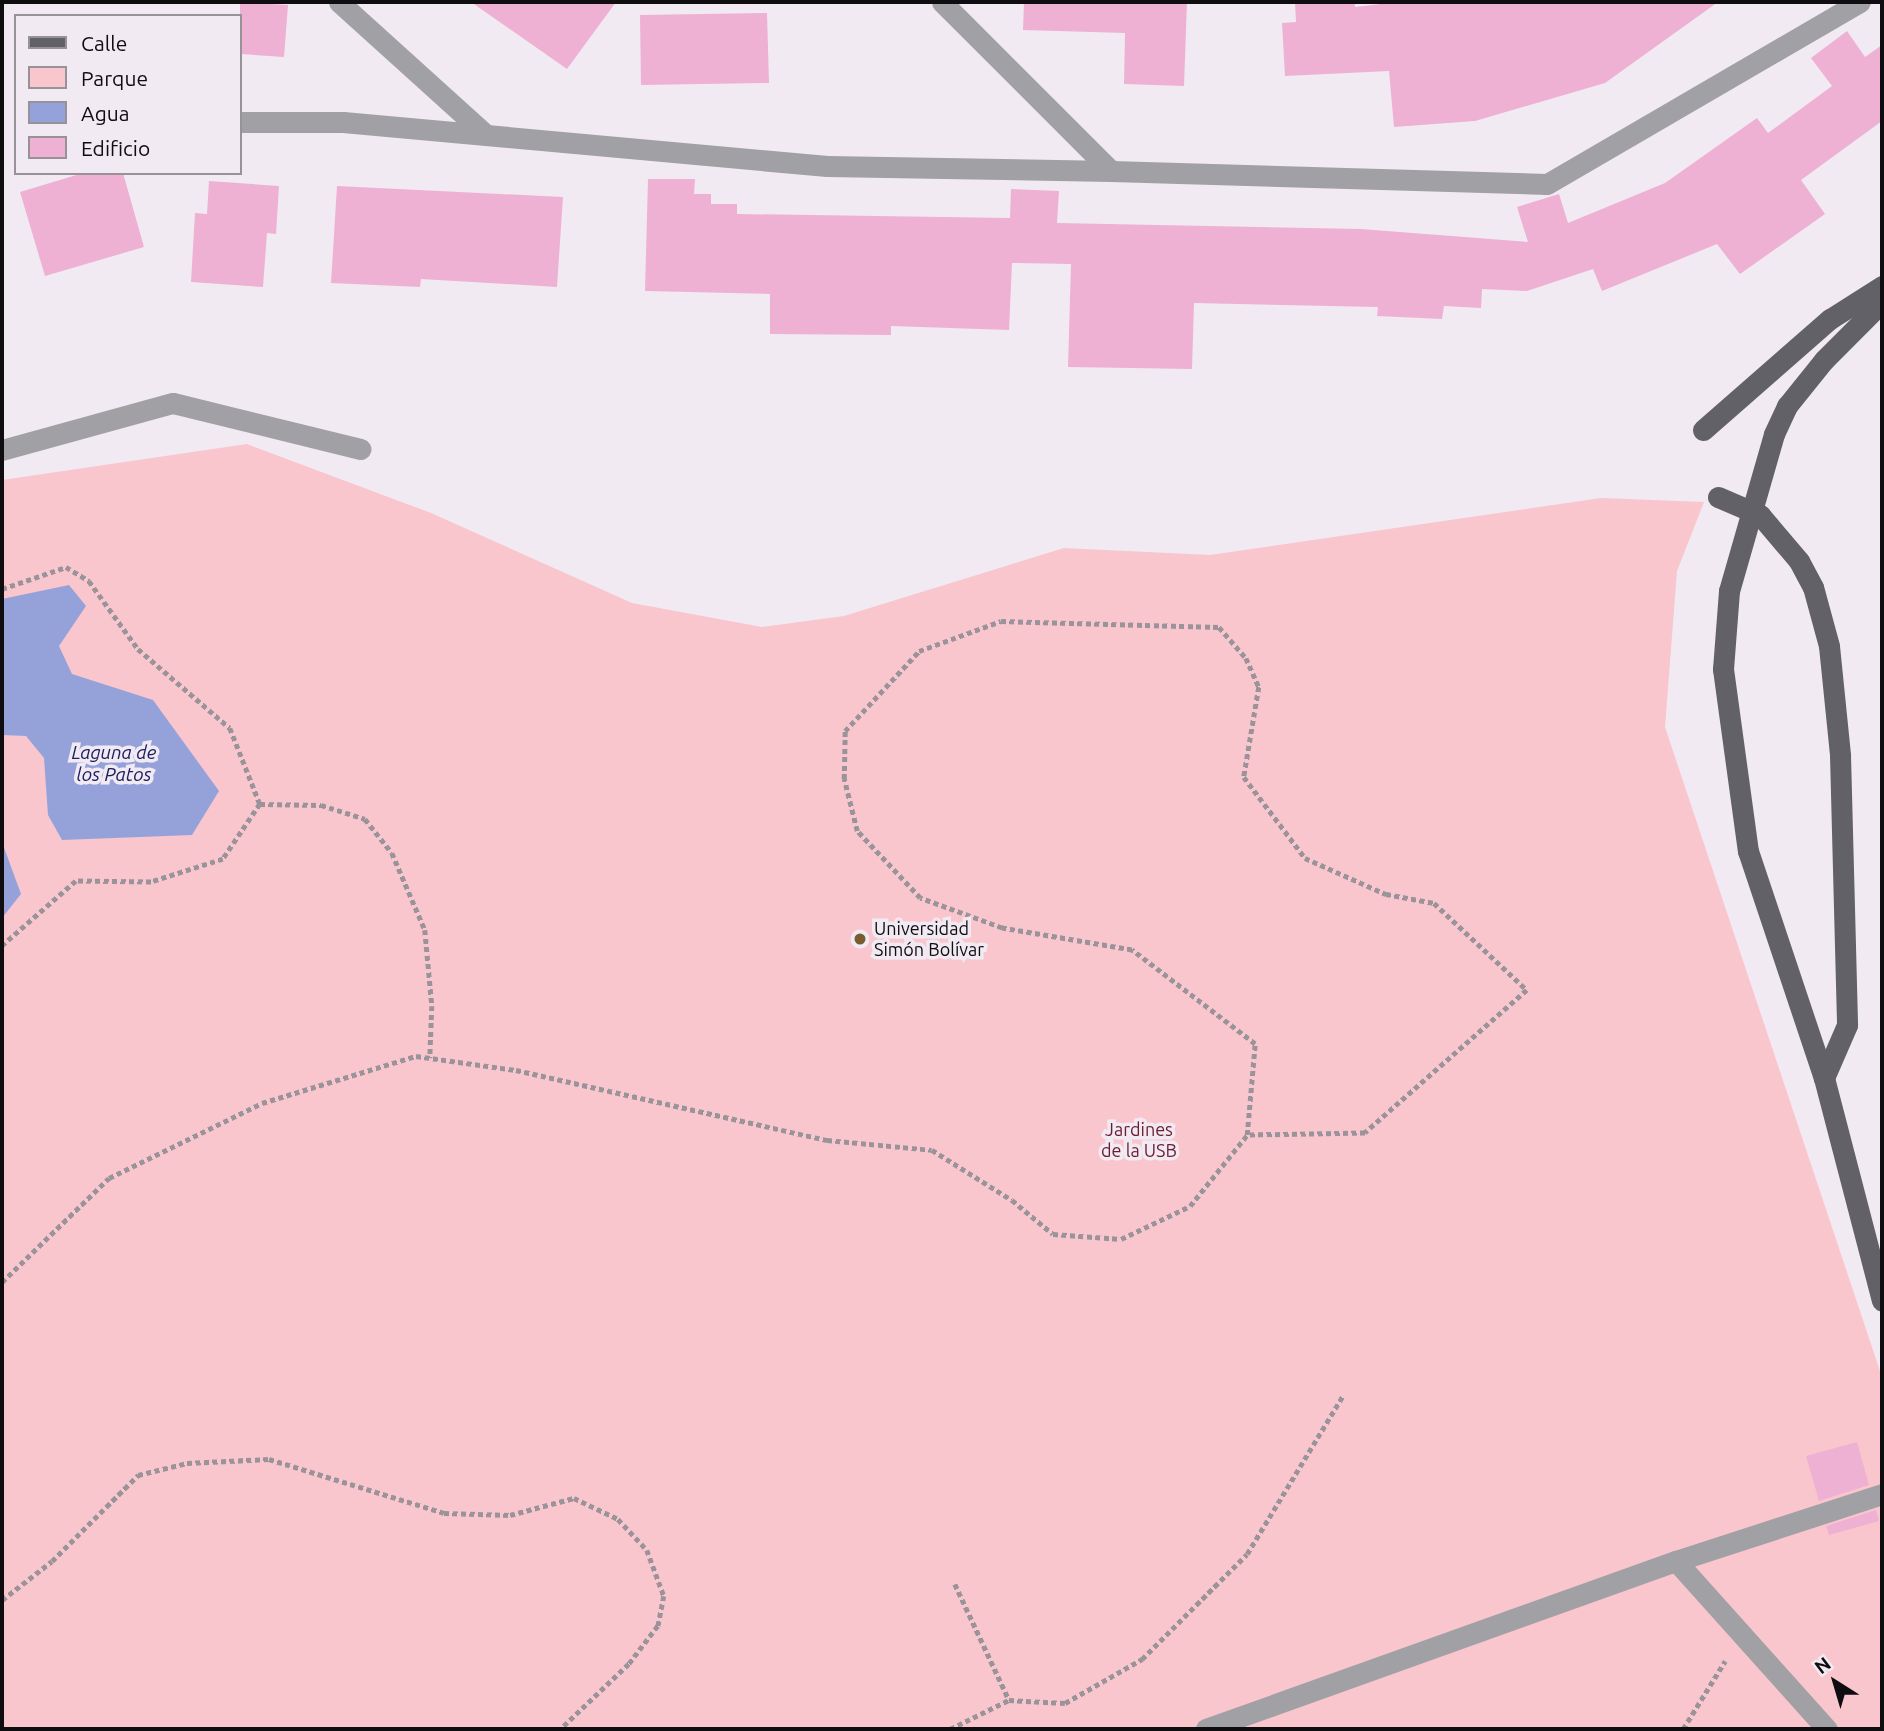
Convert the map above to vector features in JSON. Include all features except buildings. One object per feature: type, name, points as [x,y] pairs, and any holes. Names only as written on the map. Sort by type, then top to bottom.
[{"type":"main road","points":[[1703,430],[1830,319],[1882,286]]},
{"type":"main road","points":[[1882,302],[1824,360],[1787,406],[1774,434],[1729,592],[1723,669],[1748,851],[1824,1078],[1882,1301]]},
{"type":"main road","points":[[1718,497],[1759,515],[1799,561],[1812,587],[1829,646],[1840,755],[1847,1025],[1824,1078]]},
{"type":"street","points":[[339,2],[486,135]]},
{"type":"street","points":[[942,2],[1111,171]]},
{"type":"street","points":[[242,122],[343,122],[827,166],[1547,184],[1860,2]]},
{"type":"street","points":[[2,450],[173,403],[360,450]]},
{"type":"street","points":[[1206,1729],[1676,1561],[1882,1494]]},
{"type":"street","points":[[1676,1561],[1827,1729]]},
{"type":"path","points":[[2,589],[66,567],[89,581],[138,649],[230,728],[260,804]]},
{"type":"path","points":[[2,1282],[110,1178],[262,1103],[416,1056],[516,1070],[827,1140],[932,1150],[1013,1200],[1053,1234],[1121,1238],[1190,1206],[1247,1135],[1255,1044],[1132,950],[1002,928],[920,898],[857,831],[844,779],[845,731],[919,651],[1001,621],[1219,628],[1246,658],[1259,688],[1244,777],[1305,858],[1386,894],[1434,903],[1527,990],[1365,1133],[1247,1135]]},
{"type":"path","points":[[2,946],[76,881],[151,882],[223,859],[260,804]]},
{"type":"path","points":[[260,804],[321,805],[365,819],[392,853],[425,930],[432,1006],[430,1058]]},
{"type":"path","points":[[950,1729],[1009,1700],[1065,1703],[1142,1659],[1247,1554],[1342,1397]]},
{"type":"path","points":[[2,1600],[52,1560],[138,1475],[187,1463],[269,1459],[444,1513],[510,1515],[574,1498],[618,1519],[647,1550],[664,1596],[659,1626],[629,1664],[561,1729]]},
{"type":"path","points":[[955,1584],[1009,1700]]},
{"type":"path","points":[[1683,1729],[1740,1633]]},
{"type":"green space","name":"Jardines de la USB","points":[[247,444],[431,513],[632,603],[762,627],[844,616],[1064,548],[1210,555],[1601,498],[1704,502],[1677,571],[1665,727],[1882,1377],[1882,1729],[2,1729],[2,480]]},
{"type":"water","name":"Laguna de los Patos","points":[[69,585],[86,606],[59,646],[72,674],[153,700],[219,791],[192,835],[62,840],[48,815],[44,758],[26,736],[2,735],[2,599]]},
{"type":"water","points":[[2,842],[21,894],[2,918]]},
{"type":"place","name":"Universidad Simón Bolívar","points":[[860,939]]}]
